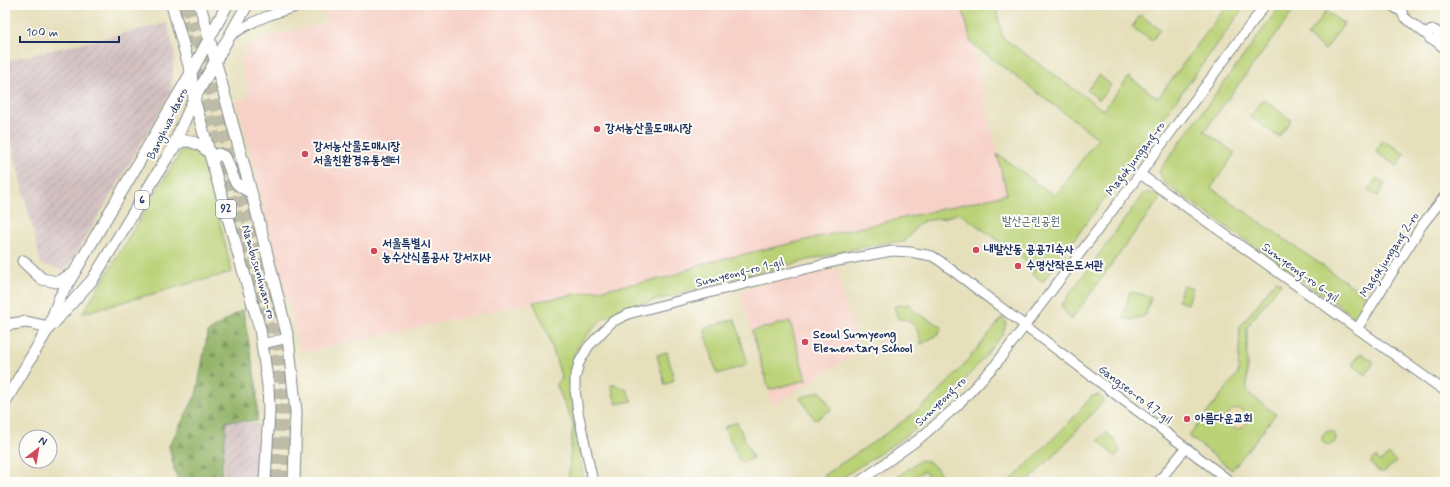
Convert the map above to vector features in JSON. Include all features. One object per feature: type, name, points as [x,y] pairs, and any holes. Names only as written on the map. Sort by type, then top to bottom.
[{"type":"main road","name":"Nambusunhwan-ro","points":[[172,5],[191,74],[194,99],[260,329],[269,411],[265,482]]},
{"type":"main road","name":"Nambusunhwan-ro","points":[[200,5],[210,36],[288,338],[296,412],[294,482]]},
{"type":"main road","name":"Banghwa-daero","points":[[49,328],[60,297],[191,74],[227,5]]},
{"type":"main road","name":"Banghwa-daero","points":[[5,402],[49,328],[93,279],[171,151],[194,99],[247,5]]},
{"type":"main road","points":[[171,151],[176,144],[184,141],[193,141],[200,144],[211,157],[218,154],[225,157],[235,183],[241,188],[251,192]]},
{"type":"main road","points":[[23,261],[42,278],[58,282],[76,271]]},
{"type":"main road","points":[[5,325],[26,322],[49,328]]},
{"type":"main road","points":[[294,469],[297,482]]},
{"type":"street","name":"6","points":[[230,36],[254,21],[272,13],[304,5]]},
{"type":"street","name":"Magokjungang-ro","points":[[1026,326],[1264,5]]},
{"type":"street","points":[[1396,9],[1407,13],[1435,37],[1445,49]]},
{"type":"street","name":"Sumyeong-ro 6-gil","points":[[1140,174],[1445,391]]},
{"type":"street","name":"Magokjungang 2-ro","points":[[1357,329],[1422,225],[1445,196]]},
{"type":"street","name":"Sumyeong-ro 1-gil","points":[[594,482],[578,412],[574,390],[575,378],[579,363],[588,348],[612,322],[628,314],[838,261],[892,251],[910,252],[932,256],[1026,326]]},
{"type":"street","name":"Gangseo-ro 47-gil","points":[[1026,326],[1231,482]]},
{"type":"street","name":"Sumyeong-ro","points":[[859,482],[919,439],[957,406],[996,364],[1026,326]]},
{"type":"street","points":[[262,344],[288,338]]},
{"type":"street","points":[[1158,482],[1186,448]]},
{"type":"shaded area","points":[[332,5],[962,5],[1007,194],[701,264],[670,277],[525,304],[301,353],[237,100],[249,96],[240,61],[248,47],[261,45],[266,38],[326,22],[326,14]]},
{"type":"shaded area","points":[[167,23],[175,53],[170,94],[66,271],[41,264],[5,116],[5,61]]},
{"type":"shaded area","name":"Seoul Sumyeong Elementary School","points":[[837,269],[858,352],[772,406],[740,291],[783,280]]},
{"type":"shaded area","points":[[227,420],[258,424],[257,482],[225,482],[223,480]]},
{"type":"green space","name":"발산근린공원","points":[[962,5],[995,5],[1003,38],[1103,110],[1129,77],[1158,98],[1227,5],[1246,5],[1043,282],[1032,274],[1036,267],[959,213],[945,218],[924,221],[918,225],[905,242],[884,243],[844,251],[631,307],[602,319],[580,343],[574,355],[570,369],[569,384],[584,482],[568,482],[573,424],[556,384],[562,379],[548,334],[533,302],[670,277],[701,264],[1007,194],[997,154],[1055,196],[1098,138],[971,43]]},
{"type":"green space","points":[[1281,5],[1298,5],[1204,131],[1235,153],[1211,188],[1369,298],[1355,317],[1164,183],[1159,171]]},
{"type":"green space","points":[[1326,11],[1344,24],[1325,50],[1307,36]]},
{"type":"green space","points":[[1140,15],[1160,29],[1152,41],[1132,27]]},
{"type":"green space","points":[[1099,75],[1111,85],[1099,100],[1087,90]]},
{"type":"green space","points":[[1263,99],[1291,120],[1279,137],[1250,117]]},
{"type":"green space","points":[[1383,140],[1405,154],[1397,166],[1376,152]]},
{"type":"green space","points":[[182,150],[202,151],[232,272],[83,313]]},
{"type":"green space","points":[[1376,178],[1385,184],[1378,196],[1368,191]]},
{"type":"green space","points":[[1149,192],[1161,197],[1071,320],[1061,306],[1143,194]]},
{"type":"green space","points":[[1276,280],[1281,283],[1247,327],[1247,392],[1276,414],[1232,470],[1189,436],[1238,373],[1240,327]]},
{"type":"green space","points":[[1183,285],[1193,288],[1188,304],[1178,301]]},
{"type":"green space","points":[[1130,291],[1151,297],[1146,315],[1134,320],[1123,318]]},
{"type":"green space","points":[[910,304],[913,311],[942,327],[937,335],[921,344],[917,330],[908,321],[898,319],[894,306]]},
{"type":"green space","points":[[243,309],[257,390],[257,421],[227,421],[221,476],[212,476],[201,482],[179,482],[169,446],[196,395],[208,332]]},
{"type":"green space","points":[[1003,317],[1006,324],[1003,334],[960,386],[932,415],[897,442],[836,482],[829,482],[824,475],[876,440],[937,394],[957,373]]},
{"type":"green space","points":[[735,319],[748,365],[717,374],[704,328]]},
{"type":"green space","points":[[790,321],[806,380],[769,390],[752,331]]},
{"type":"green space","points":[[667,352],[674,380],[665,385],[657,355]]},
{"type":"green space","points":[[1361,353],[1374,362],[1366,375],[1352,365]]},
{"type":"green space","points":[[611,385],[617,385],[627,390],[632,401],[616,404]]},
{"type":"green space","points":[[820,391],[832,409],[815,420],[800,398]]},
{"type":"green space","points":[[1099,395],[1104,400],[1063,446],[1027,482],[1009,482],[1068,424],[1092,396]]},
{"type":"green space","points":[[737,422],[753,458],[741,463],[724,427]]},
{"type":"green space","points":[[1326,431],[1332,431],[1336,435],[1336,441],[1332,445],[1326,445],[1322,441],[1322,435]]},
{"type":"green space","points":[[1106,432],[1115,440],[1120,451],[1115,457],[1098,440]]},
{"type":"green space","points":[[1389,454],[1396,462],[1384,472],[1379,472],[1370,462],[1376,457],[1380,462]]},
{"type":"green space","points":[[921,460],[930,462],[949,482],[934,482],[924,471],[907,482],[890,482]]},
{"type":"sand","points":[[1237,409],[1244,412],[1247,419],[1244,426],[1237,429],[1230,426],[1227,419],[1230,412]]},
{"type":"tunnel","points":[[178,5],[268,326],[279,411],[273,482]]},
{"type":"tunnel","points":[[187,5],[276,323],[287,411],[282,482]]},
{"type":"place","name":"강서농산물도매시장","points":[[597,129]]},
{"type":"place","name":"강서농산물도매시장 서울친환경유통센터","points":[[305,154]]},
{"type":"place","name":"내발산동 공공기숙사","points":[[976,250]]},
{"type":"place","name":"서울특별시 농수산식품공사 강서지사","points":[[374,251]]},
{"type":"place","name":"수명산작은도서관","points":[[1018,266]]},
{"type":"place","name":"Seoul Sumyeong Elementary School","points":[[805,342]]},
{"type":"place","name":"아름다운교회","points":[[1187,419]]}]
